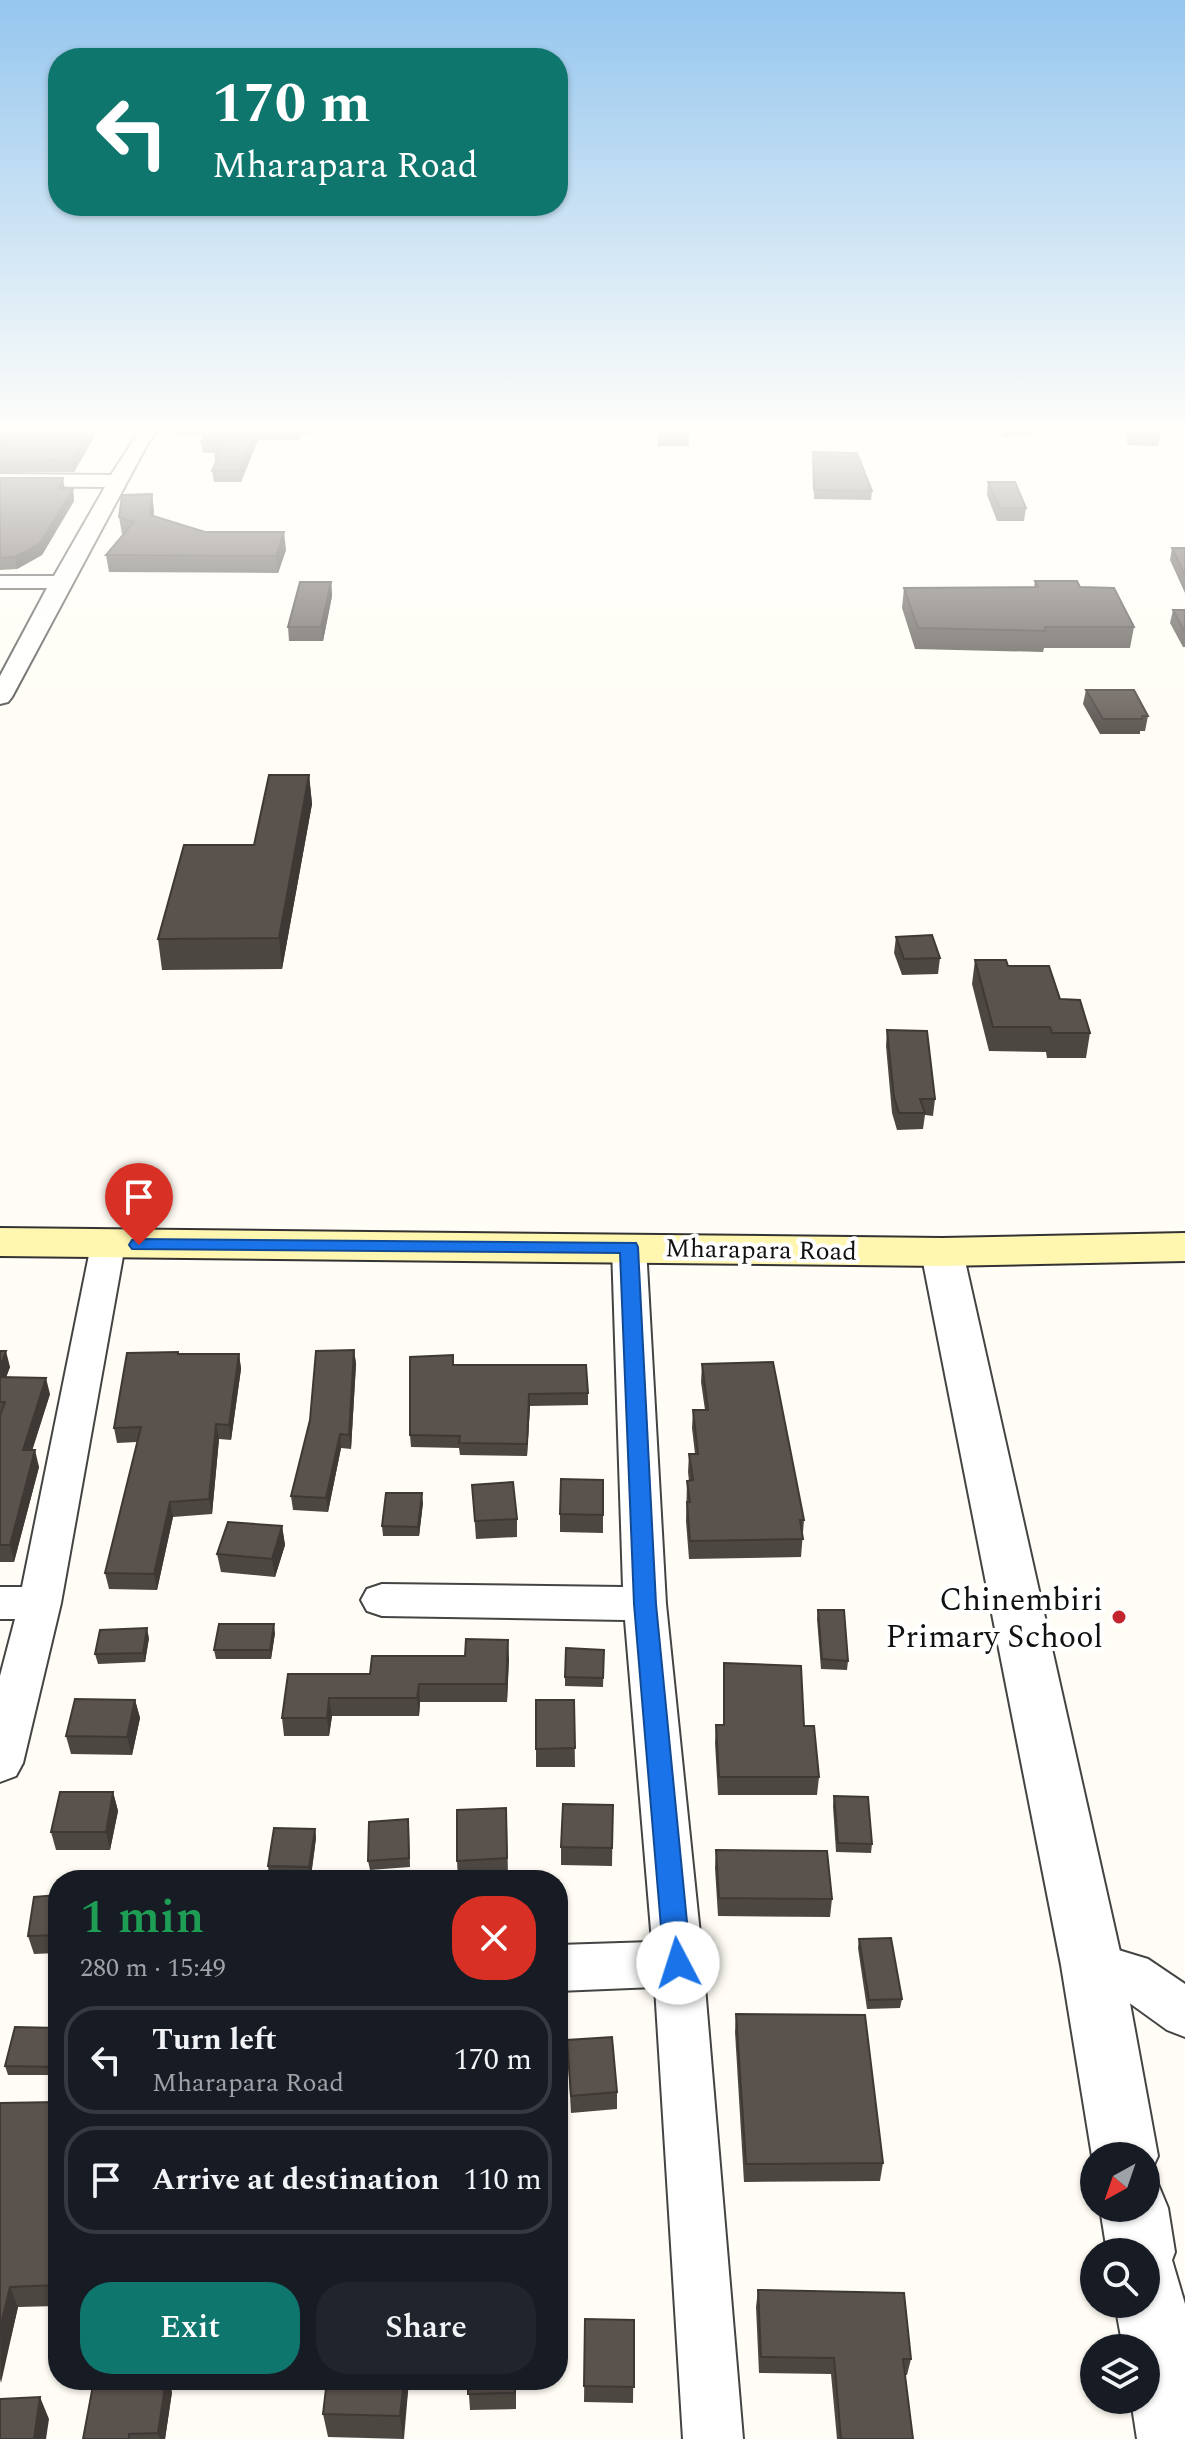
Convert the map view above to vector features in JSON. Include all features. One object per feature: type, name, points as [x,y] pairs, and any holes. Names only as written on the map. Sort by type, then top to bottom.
[{"type":"main road","name":"Mharapara Road","points":[[0,1242],[942,1252],[1185,1247]]},
{"type":"street","points":[[0,697],[84,541]]},
{"type":"street","points":[[0,582],[61,582]]},
{"type":"street","points":[[0,1763],[20,1603],[108,1245]]},
{"type":"street","points":[[629,1247],[645,1604],[678,1963],[713,2439]]},
{"type":"street","points":[[942,1252],[1092,1965],[1123,2142]]},
{"type":"street","points":[[382,1600],[645,1604]]},
{"type":"street","points":[[568,1968],[678,1963]]},
{"type":"street","points":[[1092,1965],[1130,1975],[1185,2013]]},
{"type":"street","points":[[1153,2318],[1174,2439]]},
{"type":"building","points":[[0,541],[41,541],[15,557],[0,558]]},
{"type":"building","points":[[118,541],[281,541],[276,556],[106,555]]},
{"type":"building","points":[[1172,548],[1185,548],[1185,575]]},
{"type":"building","points":[[1035,581],[1077,581],[1080,587],[1114,588],[1134,627],[1045,627],[1046,631],[918,628],[904,588],[1038,587]]},
{"type":"building","points":[[300,582],[331,582],[321,627],[288,627]]},
{"type":"building","points":[[1173,610],[1185,610],[1185,633]]},
{"type":"building","points":[[1086,690],[1134,690],[1148,716],[1142,716],[1142,719],[1103,719]]},
{"type":"building","points":[[269,775],[309,775],[279,938],[158,939],[184,845],[254,845]]},
{"type":"building","points":[[932,935],[940,958],[904,959],[896,937]]},
{"type":"building","points":[[975,960],[1006,960],[1008,966],[1049,966],[1060,999],[1080,1000],[1090,1033],[1052,1033],[1050,1027],[993,1027]]},
{"type":"building","points":[[887,1030],[927,1031],[935,1099],[920,1099],[925,1113],[899,1113],[894,1097]]},
{"type":"building","points":[[354,1350],[349,1435],[340,1434],[326,1498],[291,1496],[310,1420],[316,1351]]},
{"type":"building","points":[[0,1351],[6,1351],[0,1367]]},
{"type":"building","points":[[127,1353],[239,1354],[229,1425],[216,1424],[209,1499],[170,1502],[154,1574],[105,1573],[141,1427],[114,1428]]},
{"type":"building","points":[[453,1355],[453,1365],[586,1365],[588,1393],[529,1394],[527,1444],[459,1443],[460,1436],[410,1435],[410,1357]]},
{"type":"building","points":[[773,1362],[804,1520],[800,1520],[803,1539],[690,1541],[687,1481],[693,1480],[689,1454],[698,1454],[693,1410],[708,1410],[702,1364]]},
{"type":"building","points":[[0,1377],[46,1378],[23,1450],[35,1450],[10,1545],[0,1545],[0,1416],[5,1402],[0,1402]]},
{"type":"building","points":[[561,1479],[603,1480],[603,1515],[560,1514]]},
{"type":"building","points":[[513,1482],[517,1519],[475,1521],[472,1485]]},
{"type":"building","points":[[386,1493],[422,1493],[418,1527],[382,1526]]},
{"type":"building","points":[[228,1522],[282,1526],[272,1559],[217,1554]]},
{"type":"building","points":[[818,1610],[844,1610],[848,1661],[822,1659]]},
{"type":"building","points":[[219,1624],[274,1624],[270,1650],[214,1650]]},
{"type":"building","points":[[147,1628],[143,1653],[95,1654],[100,1630]]},
{"type":"building","points":[[466,1639],[508,1640],[506,1684],[419,1684],[417,1698],[329,1698],[327,1718],[282,1718],[288,1674],[370,1674],[372,1656],[465,1656]]},
{"type":"building","points":[[566,1648],[604,1650],[603,1678],[565,1677]]},
{"type":"building","points":[[724,1663],[801,1666],[804,1726],[814,1726],[819,1777],[719,1777],[716,1725],[724,1725]]},
{"type":"building","points":[[75,1699],[135,1700],[127,1737],[66,1736]]},
{"type":"building","points":[[536,1700],[574,1700],[575,1748],[536,1749]]},
{"type":"building","points":[[60,1792],[113,1792],[106,1832],[51,1832]]},
{"type":"building","points":[[834,1796],[868,1797],[872,1844],[838,1843]]},
{"type":"building","points":[[563,1804],[613,1805],[612,1848],[561,1847]]},
{"type":"building","points":[[506,1808],[507,1858],[457,1861],[457,1810]]},
{"type":"building","points":[[408,1819],[409,1858],[368,1861],[369,1822]]},
{"type":"building","points":[[274,1828],[315,1829],[309,1867],[268,1866]]},
{"type":"building","points":[[716,1850],[827,1851],[832,1899],[719,1898]]},
{"type":"building","points":[[48,1896],[48,1935],[28,1936],[34,1897]]},
{"type":"building","points":[[891,1938],[902,1999],[869,2000],[859,1939]]},
{"type":"building","points":[[736,2014],[865,2015],[883,2163],[746,2164]]},
{"type":"building","points":[[15,2027],[48,2028],[48,2067],[5,2066]]},
{"type":"building","points":[[612,2037],[617,2092],[571,2096],[568,2040]]},
{"type":"building","points":[[48,2102],[48,2285],[10,2287],[0,2328],[0,2103]]},
{"type":"building","points":[[758,2290],[904,2293],[911,2359],[903,2359],[913,2439],[841,2439],[834,2358],[761,2357]]},
{"type":"building","points":[[585,2319],[634,2320],[634,2387],[584,2386]]},
{"type":"building","points":[[92,2390],[164,2390],[158,2433],[129,2434],[129,2439],[83,2439]]},
{"type":"building","points":[[326,2390],[403,2390],[400,2416],[323,2414]]},
{"type":"building","points":[[468,2390],[515,2390],[515,2393],[468,2394]]},
{"type":"building","points":[[40,2397],[34,2439],[0,2439],[0,2399]]},
{"type":"place","name":"Chinembiri Primary School","points":[[1119,1617]]},
{"type":"route","points":[[139,1245],[629,1247],[645,1604],[678,1963]]}]
